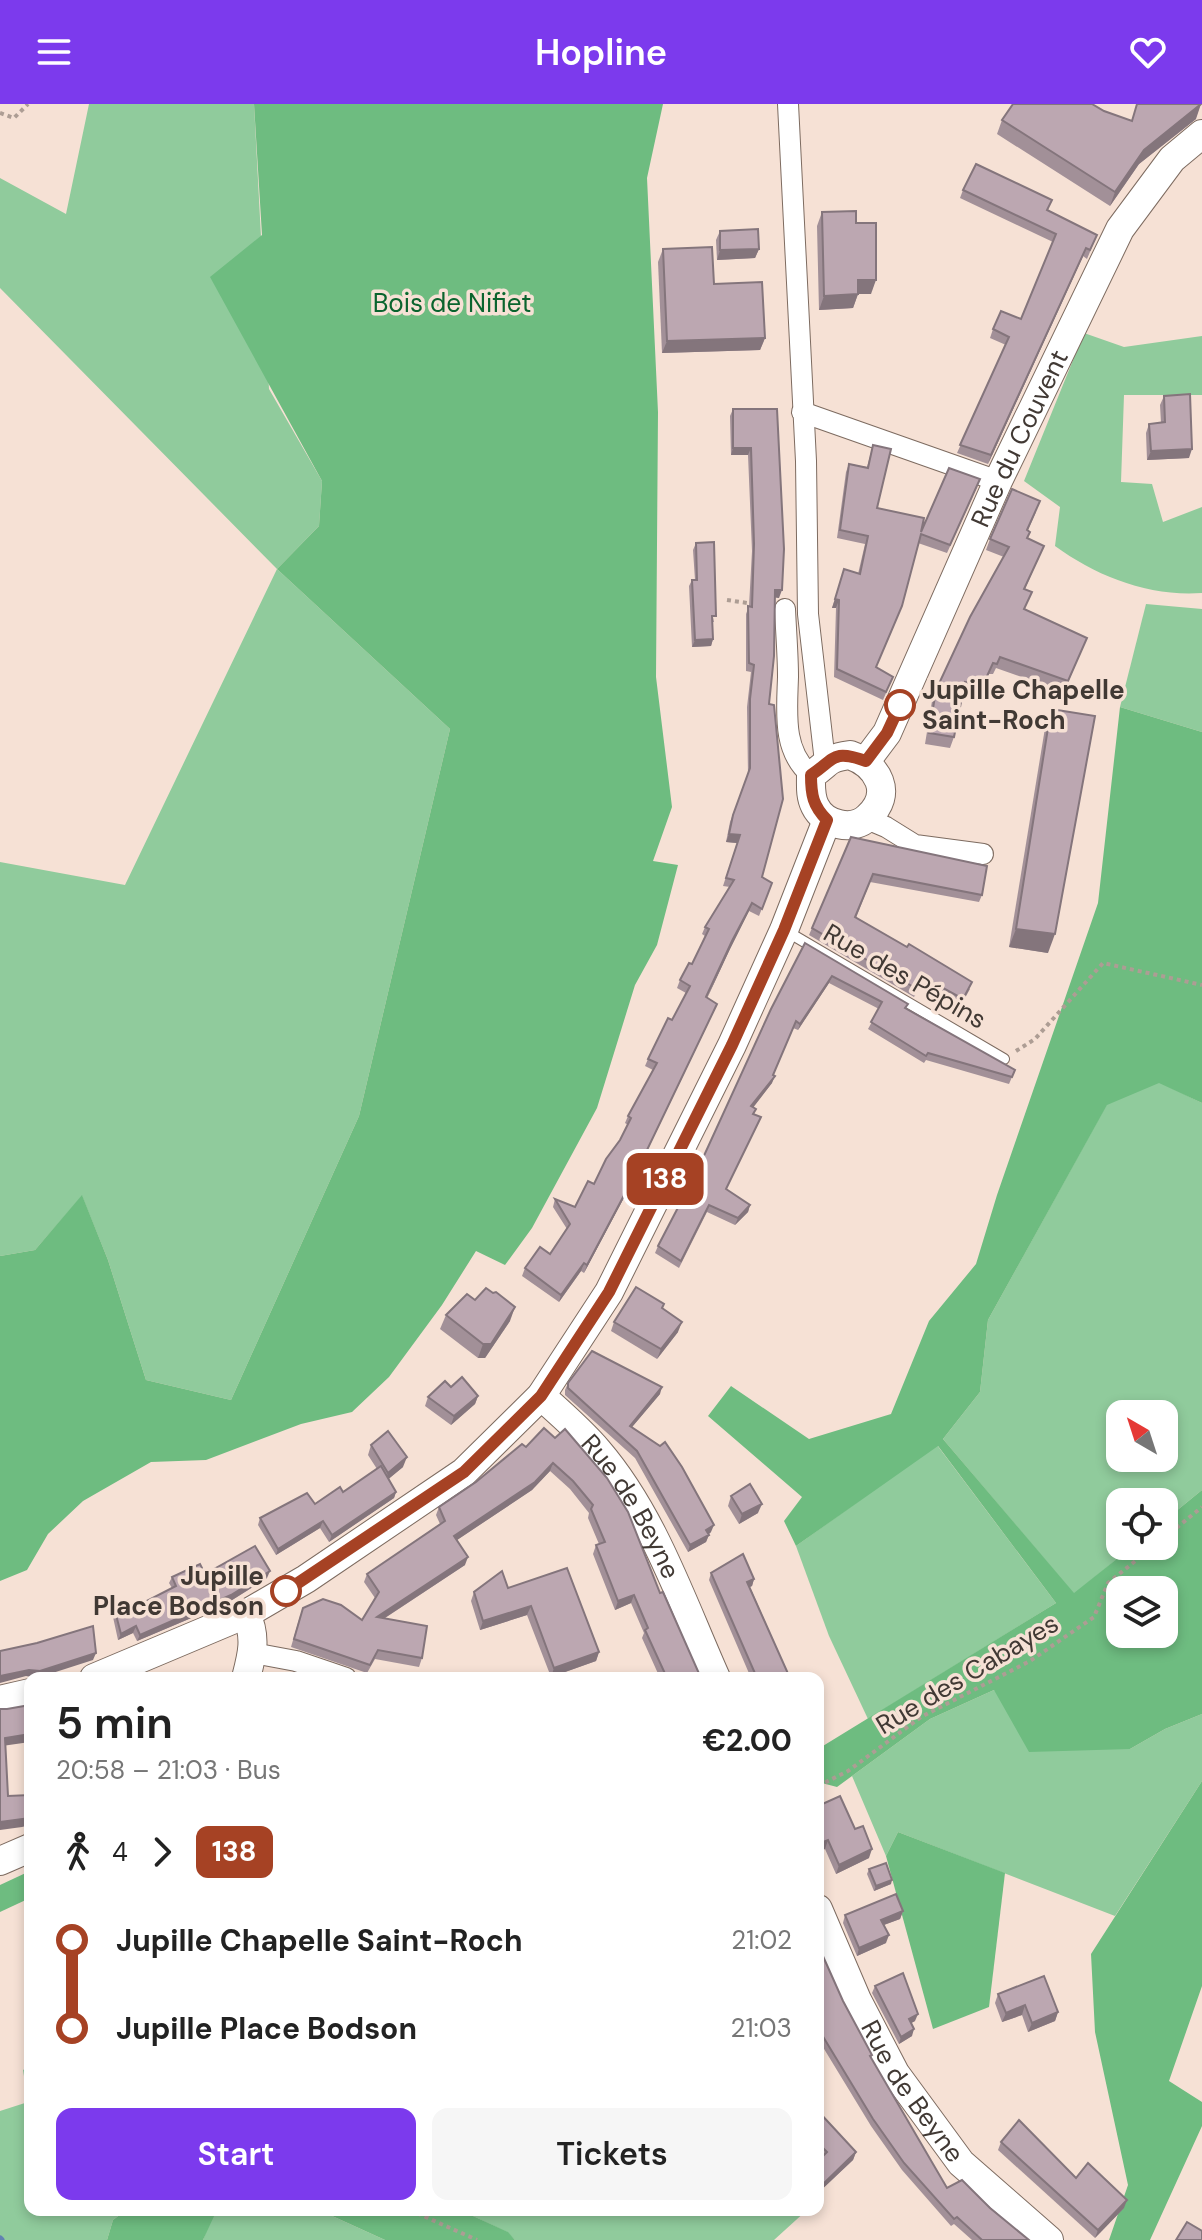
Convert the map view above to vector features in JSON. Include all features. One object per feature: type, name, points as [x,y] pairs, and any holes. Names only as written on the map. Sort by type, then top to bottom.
[{"type":"street","points":[[785,609],[786,716],[793,752],[800,765],[818,768],[834,757],[850,755],[866,761],[880,778],[881,801],[867,819],[848,826],[827,820],[817,810],[811,796],[818,768],[808,614],[806,461],[788,104]]},
{"type":"street","name":"Rue du Couvent","points":[[866,761],[887,733],[998,481],[1120,229],[1172,159],[1202,134]]},
{"type":"street","points":[[802,412],[998,481]]},
{"type":"street","points":[[867,819],[915,845],[983,854]]},
{"type":"street","points":[[108,1672],[246,1614],[306,1579],[464,1472],[541,1396],[609,1292],[732,1045],[784,930],[827,820]]},
{"type":"street","name":"Rue de Beyne","points":[[541,1396],[598,1451],[628,1493],[660,1553],[713,1672]]},
{"type":"street","points":[[246,1614],[252,1627],[250,1665],[296,1661],[328,1672]]},
{"type":"street","points":[[0,1700],[24,1694]]},
{"type":"street","points":[[0,1861],[24,1851]]},
{"type":"street","name":"Rue de Beyne","points":[[824,1923],[857,2000],[895,2073],[961,2163],[1049,2240]]},
{"type":"lane","name":"Rue des Pépins","points":[[784,930],[1004,1059]]},
{"type":"path","points":[[0,113],[14,118],[28,104]]},
{"type":"path","points":[[727,600],[785,609]]},
{"type":"path","points":[[1004,1059],[1035,1039],[1103,963],[1202,985]]},
{"type":"path","points":[[1178,1527],[1202,1507]]},
{"type":"path","name":"Rue des Cabayes","points":[[824,1783],[848,1771],[921,1717],[1030,1661],[1094,1617],[1108,1583],[1137,1560]]},
{"type":"path","points":[[423,2216],[477,2240]]},
{"type":"green space","points":[[89,104],[254,104],[269,389],[322,481],[319,526],[277,569],[0,288],[0,178],[66,214]]},
{"type":"green space","name":"Bois de Nifiet","points":[[254,104],[663,104],[647,178],[658,412],[656,677],[672,807],[653,861],[678,865],[657,945],[635,985],[597,1108],[532,1228],[505,1265],[476,1251],[442,1305],[389,1377],[352,1412],[301,1424],[206,1460],[151,1462],[83,1501],[48,1534],[27,1570],[0,1581],[0,1256],[35,1250],[82,1195],[108,1260],[146,1380],[231,1400],[359,1116],[450,729],[277,569],[319,526],[322,481],[210,277],[262,235]]},
{"type":"green space","points":[[1084,333],[1124,347],[1202,336],[1202,395],[1124,395],[1121,482],[1152,484],[1163,522],[1202,507],[1202,593],[1143,588],[1106,575],[1071,557],[1055,546],[1060,507],[1024,481]]},
{"type":"green space","points":[[277,569],[450,729],[359,1116],[231,1400],[146,1380],[108,1260],[82,1196],[35,1250],[0,1256],[0,862],[125,885]]},
{"type":"green space","points":[[1146,604],[1202,609],[1202,732],[1120,707]]},
{"type":"green space","points":[[1120,707],[1202,732],[1202,1103],[1159,1083],[1107,1105],[988,1320],[980,1392],[943,1439],[1074,1593],[1115,1560],[1178,1560],[1178,1510],[1202,1490],[1202,1714],[1165,1729],[1130,1749],[1029,1752],[994,1690],[930,1719],[837,1787],[824,1784],[824,1745],[1056,1603],[938,1446],[796,1546],[784,1521],[802,1497],[708,1416],[731,1386],[809,1439],[891,1414],[929,1321],[976,1264],[1098,903]]},
{"type":"green space","points":[[1159,1082],[1202,1103],[1202,1490],[1178,1510],[1178,1488],[1106,1488],[1106,1560],[1116,1560],[1074,1594],[943,1439],[980,1392],[988,1320],[1107,1104]]},
{"type":"green space","points":[[937,1445],[1056,1603],[868,1719],[829,1636],[796,1546]]},
{"type":"green space","points":[[994,1690],[1130,1749],[1165,1729],[1202,1714],[1202,1781],[1115,1916],[898,1832],[886,1856],[852,1776],[930,1719]]},
{"type":"green space","points":[[1202,1781],[1202,1986],[1169,2081],[1202,2102],[1202,2126],[1150,2240],[1109,2240],[1128,2185],[1095,2032],[1091,1954]]},
{"type":"green space","points":[[898,1832],[1005,1873],[989,2007],[933,2029],[886,1856]]},
{"type":"green space","points":[[24,1874],[24,1901],[0,1912],[0,1885]]},
{"type":"green space","points":[[24,2103],[24,2216],[118,2216],[113,2220],[107,2240],[0,2240],[0,2111]]},
{"type":"green space","points":[[118,2216],[214,2216],[203,2240],[107,2240],[113,2220]]},
{"type":"green space","points":[[212,2216],[332,2216],[385,2240],[203,2240]]},
{"type":"green space","points":[[332,2216],[473,2216],[508,2232],[515,2240],[385,2240]]},
{"type":"green space","points":[[473,2216],[800,2216],[774,2240],[515,2240],[507,2232]]},
{"type":"building","points":[[1013,104],[1092,104],[1132,121],[1137,104],[1201,104],[1144,150],[1115,192],[1002,120]]},
{"type":"building","points":[[976,164],[1052,200],[1047,210],[1097,235],[1090,250],[1086,248],[991,455],[960,445],[1009,337],[993,329],[1001,311],[1021,319],[1056,234],[963,190]]},
{"type":"building","points":[[856,211],[856,223],[876,223],[876,280],[858,280],[858,294],[824,296],[822,212]]},
{"type":"building","points":[[758,229],[759,249],[720,250],[720,231]]},
{"type":"building","points":[[712,247],[714,284],[762,282],[765,338],[667,341],[663,249]]},
{"type":"building","points":[[1190,394],[1192,449],[1151,451],[1149,424],[1165,422],[1164,396]]},
{"type":"building","points":[[733,409],[777,409],[784,549],[782,590],[775,590],[774,656],[769,704],[774,705],[783,799],[762,877],[772,883],[762,909],[752,903],[706,997],[717,1004],[646,1152],[648,1157],[643,1167],[635,1182],[630,1184],[587,1265],[584,1263],[561,1295],[525,1268],[540,1247],[550,1254],[570,1224],[555,1199],[575,1207],[588,1181],[594,1184],[620,1140],[631,1118],[628,1116],[657,1063],[648,1059],[668,1018],[672,1020],[690,986],[680,980],[689,963],[692,964],[709,929],[705,927],[734,880],[726,878],[740,835],[729,834],[750,768],[750,699],[754,665],[749,663],[748,606],[752,607],[754,544],[751,448],[733,448]]},
{"type":"building","points":[[873,445],[891,449],[877,508],[924,518],[921,532],[949,468],[980,479],[950,545],[921,534],[902,606],[876,667],[893,677],[886,692],[837,669],[839,600],[835,599],[844,569],[860,574],[868,536],[840,530],[849,464],[868,468]]},
{"type":"building","points":[[1012,489],[1040,501],[1027,530],[1030,532],[1027,538],[1044,546],[1024,589],[1032,592],[1024,609],[1087,638],[1068,681],[1000,657],[997,664],[993,663],[983,685],[965,682],[954,737],[929,733],[936,690],[970,617],[1009,547],[990,539]]},
{"type":"building","points":[[714,542],[716,616],[712,616],[713,639],[695,640],[692,580],[697,580],[696,543]]},
{"type":"building","points":[[1051,709],[1095,716],[1055,934],[1016,929]]},
{"type":"building","points":[[851,837],[987,866],[982,895],[873,874],[855,917],[907,947],[909,944],[972,982],[963,999],[925,978],[917,989],[812,928]]},
{"type":"building","points":[[805,943],[908,1004],[905,1008],[1015,1070],[1012,1077],[928,1053],[926,1056],[871,1022],[882,1002],[832,976],[800,1024],[796,1021],[775,1076],[751,1106],[756,1109],[753,1114],[761,1117],[726,1189],[750,1205],[738,1218],[709,1205],[681,1261],[658,1246]]},
{"type":"building","points":[[636,1287],[664,1304],[662,1308],[682,1322],[661,1349],[614,1322]]},
{"type":"building","points":[[486,1288],[515,1307],[491,1344],[483,1344],[446,1315],[467,1294],[475,1300]]},
{"type":"building","points":[[592,1351],[662,1387],[630,1426],[660,1446],[665,1442],[714,1525],[706,1530],[709,1535],[690,1545],[637,1451],[568,1388],[568,1383]]},
{"type":"building","points":[[462,1377],[478,1396],[454,1416],[428,1397],[445,1381],[451,1387]]},
{"type":"building","points":[[544,1428],[555,1438],[565,1429],[607,1478],[628,1512],[660,1593],[663,1592],[698,1672],[664,1672],[645,1630],[648,1628],[634,1595],[618,1601],[596,1545],[605,1542],[591,1509],[593,1505],[553,1463],[535,1482],[454,1536],[468,1557],[377,1617],[427,1626],[422,1658],[378,1650],[370,1665],[294,1639],[303,1608],[323,1599],[341,1605],[362,1620],[379,1592],[367,1574],[445,1521],[439,1507],[476,1482],[522,1444],[526,1447]]},
{"type":"building","points":[[388,1431],[407,1457],[388,1473],[371,1445]]},
{"type":"building","points":[[381,1466],[396,1492],[332,1535],[323,1521],[278,1549],[260,1518],[307,1493],[315,1504],[340,1487],[343,1492]]},
{"type":"building","points":[[750,1484],[762,1504],[742,1514],[731,1496]]},
{"type":"building","points":[[255,1546],[270,1571],[231,1595],[140,1635],[136,1626],[121,1634],[115,1611],[141,1604],[176,1586],[172,1577],[200,1564],[205,1574]]},
{"type":"building","points":[[743,1554],[754,1579],[747,1582],[787,1672],[754,1672],[711,1573]]},
{"type":"building","points":[[567,1568],[599,1652],[554,1668],[531,1606],[483,1621],[474,1592],[502,1571],[508,1588]]},
{"type":"building","points":[[93,1626],[96,1653],[40,1671],[0,1676],[0,1651]]},
{"type":"building","points":[[24,1706],[24,1735],[5,1738],[8,1796],[24,1795],[24,1819],[0,1822],[0,1709]]},
{"type":"building","points":[[840,1796],[855,1829],[863,1826],[872,1849],[839,1865],[828,1840],[824,1842],[824,1803]]},
{"type":"building","points":[[886,1863],[892,1880],[876,1886],[869,1869]]},
{"type":"building","points":[[896,1894],[903,1911],[881,1920],[889,1935],[859,1948],[845,1915]]},
{"type":"building","points":[[824,1958],[870,2056],[947,2188],[962,2180],[1029,2240],[982,2240],[957,2217],[954,2219],[904,2163],[824,2038]]},
{"type":"building","points":[[903,1973],[918,2014],[909,2019],[914,2029],[901,2037],[875,1986]]},
{"type":"building","points":[[1044,1976],[1058,2012],[1032,2023],[1025,2005],[1006,2013],[998,1994]]},
{"type":"building","points":[[824,2117],[856,2152],[824,2183],[824,2155],[827,2152],[824,2149]]},
{"type":"building","points":[[1019,2120],[1076,2178],[1088,2163],[1127,2200],[1098,2230],[1001,2142]]},
{"type":"building","points":[[1187,2222],[1202,2231],[1202,2240],[1176,2240]]},
{"type":"bus line","name":"138","points":[[286,1591],[464,1472],[541,1396],[609,1292],[732,1045],[784,930],[827,820],[817,810],[811,796],[811,775],[834,757],[850,755],[866,761],[887,733],[900,705]]},
{"type":"place","name":"Jupille Chapelle Saint-Roch","points":[[900,705]]},
{"type":"place","name":"Jupille Place Bodson","points":[[286,1591]]}]
